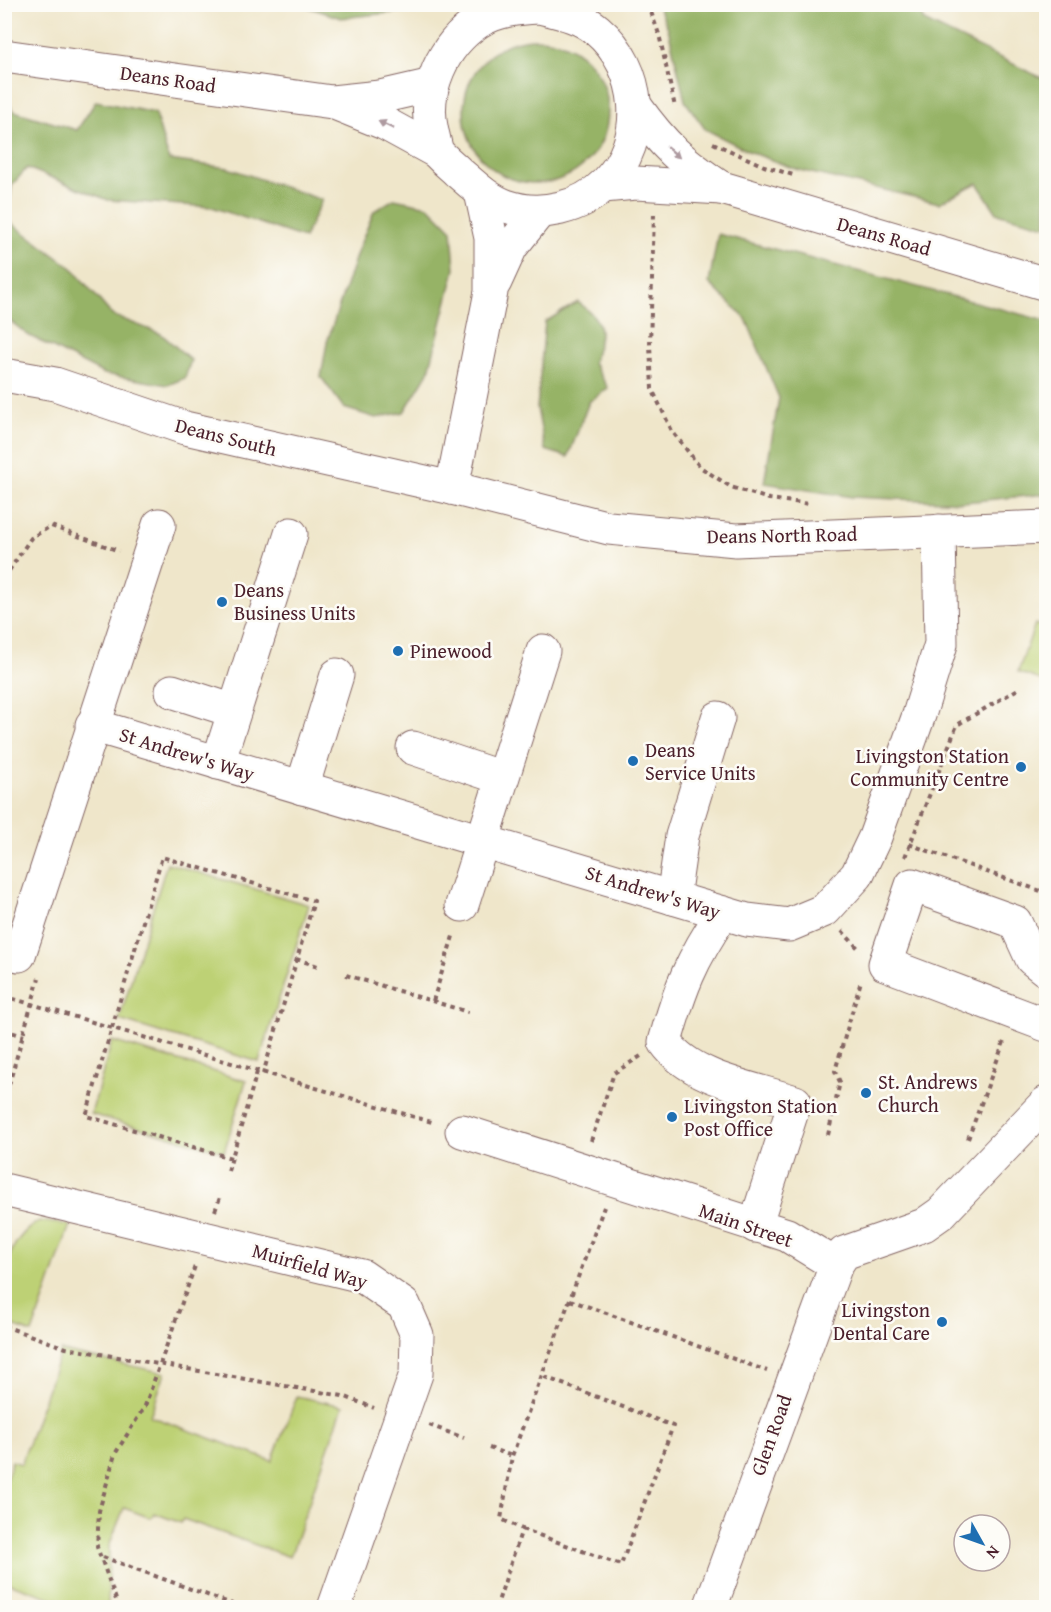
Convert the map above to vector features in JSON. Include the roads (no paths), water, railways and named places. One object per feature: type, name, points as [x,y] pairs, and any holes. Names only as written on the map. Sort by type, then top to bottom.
[{"type":"street","points":[[514,7],[539,7],[574,15],[587,14],[597,30],[621,57],[633,89],[636,107],[635,125],[626,154],[614,175],[584,200],[539,212],[505,206],[481,192],[437,152],[429,117],[432,85],[447,52],[478,22],[514,7]]},
{"type":"street","name":"Deans Road","points":[[4,57],[332,102],[380,97],[432,85]]},
{"type":"street","name":"Deans Road","points":[[332,102],[384,123],[437,152]]},
{"type":"street","points":[[636,107],[662,143],[675,172]]},
{"type":"street","name":"Deans Road","points":[[603,186],[636,183],[675,172],[1047,284]]},
{"type":"street","points":[[452,488],[491,292],[491,237],[481,192]]},
{"type":"street","points":[[491,292],[511,247],[539,212]]},
{"type":"street","name":"Deans South","points":[[4,375],[54,384],[185,428],[452,488]]},
{"type":"street","name":"Deans North Road","points":[[452,488],[609,528],[736,540],[1047,527]]},
{"type":"street","name":"St Andrew's Way","points":[[19,955],[159,525]]},
{"type":"street","name":"St Andrew's Way","points":[[92,725],[747,920],[789,925],[825,910],[857,875],[875,837],[919,715],[940,644],[939,531]]},
{"type":"street","points":[[218,763],[291,534]]},
{"type":"street","points":[[462,905],[543,651]]},
{"type":"street","points":[[302,788],[337,675]]},
{"type":"street","points":[[172,691],[234,711]]},
{"type":"street","points":[[673,898],[682,836],[718,718]]},
{"type":"street","points":[[413,748],[502,778]]},
{"type":"street","points":[[1047,970],[1032,959],[1015,922],[912,885],[876,961],[1047,1025]]},
{"type":"street","points":[[723,913],[692,962],[679,992],[665,1042],[675,1056],[693,1069],[795,1102],[755,1226]]},
{"type":"street","points":[[836,1264],[844,1253],[924,1225],[941,1213],[1047,1103]]},
{"type":"street","name":"Main Street","points":[[462,1131],[787,1235],[836,1264]]},
{"type":"street","name":"Muirfield Way","points":[[7,1198],[205,1238],[362,1276],[404,1305],[417,1335],[416,1374],[333,1608]]},
{"type":"street","name":"Glen Road","points":[[710,1608],[836,1264]]},
{"type":"place","name":"Deans Business Units","points":[[222,602]]},
{"type":"place","name":"Pinewood","points":[[398,651]]},
{"type":"place","name":"Deans Service Units","points":[[633,761]]},
{"type":"place","name":"Livingston Station Community Centre","points":[[1021,767]]},
{"type":"place","name":"St. Andrews Church","points":[[866,1093]]},
{"type":"place","name":"Livingston Station Post Office","points":[[672,1117]]},
{"type":"place","name":"Livingston Dental Care","points":[[942,1322]]}]
